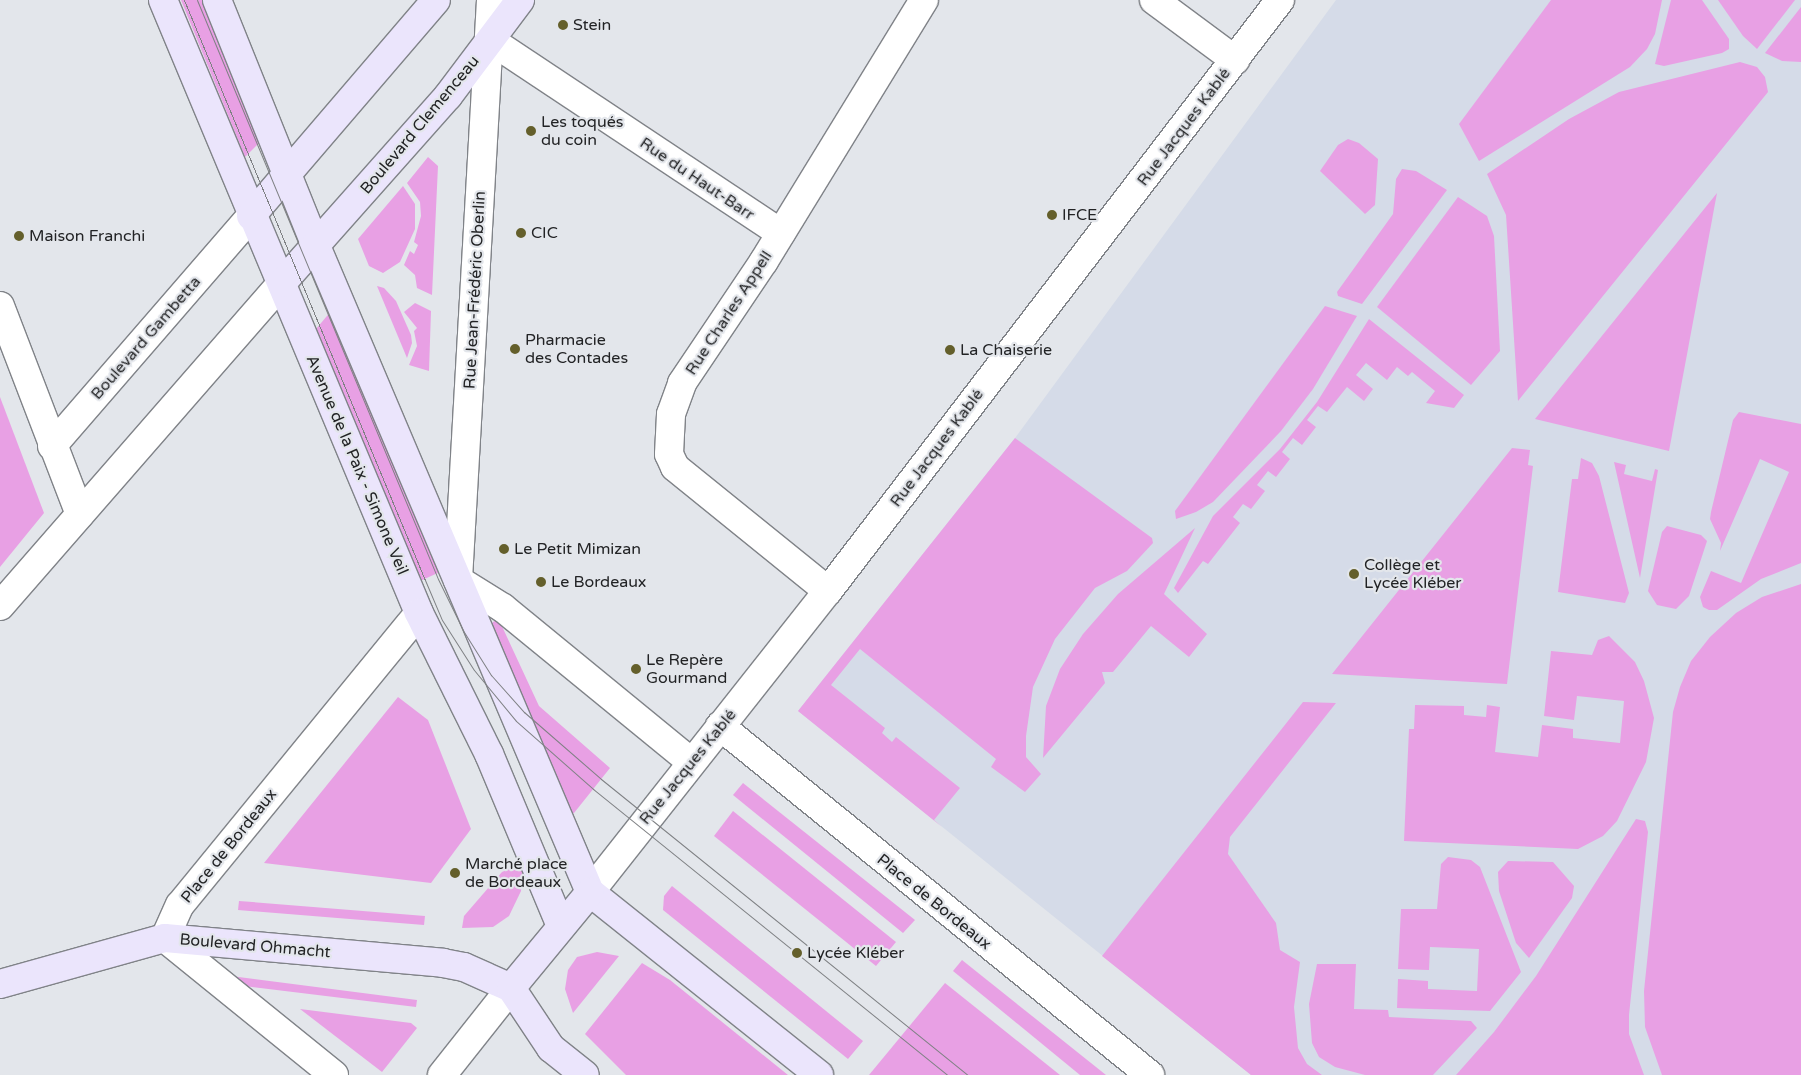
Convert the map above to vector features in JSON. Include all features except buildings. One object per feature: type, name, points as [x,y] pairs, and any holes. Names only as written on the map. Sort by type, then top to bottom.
[{"type":"main road","name":"Avenue de la Paix - Simone Veil","points":[[163,0],[251,216],[282,283],[419,613],[494,763],[561,926]]},
{"type":"main road","points":[[217,0],[316,246],[590,892],[819,1075]]},
{"type":"main road","points":[[288,174],[436,0]]},
{"type":"main road","name":"Boulevard Clemenceau","points":[[316,246],[448,96],[520,0]]},
{"type":"main road","name":"Boulevard Gambetta","points":[[251,216],[288,174]]},
{"type":"main road","points":[[282,283],[316,246]]},
{"type":"main road","points":[[585,1075],[551,1048],[511,988],[590,892]]},
{"type":"main road","name":"Boulevard Ohmacht","points":[[0,984],[165,938],[443,963],[464,967],[511,988]]},
{"type":"street","name":"Rue Jean-Frédéric Oberlin","points":[[458,580],[491,0]]},
{"type":"street","name":"Rue Charles Appell","points":[[828,591],[685,478],[669,454],[674,399],[781,233],[924,0]]},
{"type":"street","points":[[1154,0],[1235,60]]},
{"type":"street","name":"Rue Jacques Kablé","points":[[590,892],[828,591],[1280,0]]},
{"type":"street","name":"Rue du Haut-Barr","points":[[490,40],[781,233]]},
{"type":"street","name":"Boulevard Gambetta","points":[[52,446],[251,216]]},
{"type":"street","points":[[0,606],[282,283]]},
{"type":"street","points":[[0,306],[52,446],[80,514]]},
{"type":"street","points":[[458,580],[502,608],[692,762]]},
{"type":"street","name":"Place de Bordeaux","points":[[165,938],[180,906],[419,613]]},
{"type":"street","name":"Place de Bordeaux","points":[[720,726],[1150,1075]]},
{"type":"street","points":[[165,938],[334,1075]]},
{"type":"street","points":[[442,1075],[511,988]]},
{"type":"shaded area","points":[[181,0],[203,0],[261,141],[245,157]]},
{"type":"shaded area","name":"Collège et Lycée Kléber","points":[[1336,0],[1801,0],[1801,1075],[1251,1075],[798,711],[1015,438]]},
{"type":"shaded area","points":[[1551,0],[1662,0],[1655,34],[1647,49],[1630,67],[1479,161],[1459,124]]},
{"type":"shaded area","points":[[1671,0],[1702,0],[1729,39],[1729,49],[1722,53],[1664,66],[1655,64]]},
{"type":"shaded area","points":[[1718,0],[1795,0],[1757,49],[1743,36]]},
{"type":"shaded area","points":[[1801,7],[1801,62],[1782,61],[1765,53]]},
{"type":"shaded area","points":[[1740,62],[1757,67],[1765,77],[1768,92],[1518,401],[1506,215],[1487,174],[1569,119],[1619,92]]},
{"type":"shaded area","points":[[1348,139],[1359,143],[1378,159],[1375,205],[1365,214],[1320,171],[1338,145]]},
{"type":"shaded area","points":[[428,157],[438,166],[432,295],[417,288],[415,275],[404,265],[410,251],[414,254],[418,245],[414,242],[421,216],[420,202],[407,183]]},
{"type":"shaded area","points":[[1402,169],[1416,171],[1447,190],[1362,304],[1338,296],[1337,292],[1393,214],[1396,179]]},
{"type":"shaded area","points":[[403,186],[415,204],[415,229],[400,262],[383,273],[369,266],[358,239]]},
{"type":"shaded area","points":[[1717,193],[1669,451],[1535,419]]},
{"type":"shaded area","points":[[1458,197],[1487,216],[1494,236],[1500,351],[1471,385],[1377,307]]},
{"type":"shaded area","points":[[377,286],[384,288],[396,301],[411,335],[412,343],[407,358]]},
{"type":"shaded area","points":[[415,303],[431,311],[429,371],[409,365],[417,346],[414,331],[417,328],[404,312]]},
{"type":"shaded area","points":[[1325,306],[1357,316],[1313,389],[1281,431],[1213,502],[1196,512],[1176,519],[1175,511]]},
{"type":"shaded area","points":[[332,310],[440,572],[420,581],[316,329]]},
{"type":"shaded area","points":[[1369,319],[1464,395],[1454,408],[1426,403],[1435,391],[1412,372],[1408,376],[1397,367],[1387,380],[1366,363],[1356,375],[1373,389],[1364,401],[1347,387],[1327,412],[1318,406],[1307,420],[1316,427],[1302,445],[1293,438],[1282,452],[1290,459],[1276,477],[1268,471],[1257,485],[1265,491],[1251,509],[1243,504],[1233,517],[1240,523],[1208,564],[1203,561],[1178,593],[1174,588],[1213,516],[1280,449],[1317,402]]},
{"type":"shaded area","points":[[0,397],[44,513],[0,567]]},
{"type":"shaded area","points":[[1739,412],[1801,424],[1801,563],[1761,579],[1717,610],[1709,610],[1703,607],[1700,597],[1711,571],[1741,583],[1789,472],[1760,459],[1720,551],[1721,543],[1710,519],[1733,420]]},
{"type":"shaded area","points":[[1015,438],[1152,538],[1153,543],[1127,571],[1095,588],[1055,639],[1033,687],[1026,736],[1026,757],[1041,774],[1025,792],[991,767],[996,759],[860,649],[831,685],[885,728],[882,733],[892,742],[896,737],[960,788],[934,820],[942,827],[798,711]]},
{"type":"shaded area","points":[[1512,448],[1530,450],[1528,465],[1533,466],[1507,684],[1332,674]]},
{"type":"shaded area","points":[[1581,458],[1592,463],[1599,476],[1629,593],[1625,603],[1558,592],[1572,479],[1578,479]]},
{"type":"shaded area","points":[[1614,462],[1626,465],[1624,474],[1652,481],[1655,469],[1658,470],[1640,578]]},
{"type":"shaded area","points":[[1667,526],[1701,535],[1707,541],[1689,596],[1676,609],[1657,605],[1648,591],[1662,532]]},
{"type":"shaded area","points":[[1195,528],[1164,594],[1207,634],[1189,657],[1151,626],[1113,672],[1102,672],[1105,683],[1043,758],[1046,706],[1060,669],[1083,634],[1118,594]]},
{"type":"shaded area","points":[[1801,584],[1801,1075],[1662,1075],[1645,1027],[1644,991],[1673,712],[1680,687],[1691,661],[1710,637],[1736,613],[1762,597]]},
{"type":"shaded area","points":[[496,620],[500,622],[539,706],[610,768],[574,813],[566,816],[489,625]]},
{"type":"shaded area","points":[[1609,636],[1635,662],[1644,681],[1654,718],[1646,762],[1617,821],[1603,836],[1578,849],[1404,841],[1409,729],[1414,729],[1415,705],[1464,706],[1464,715],[1486,717],[1487,705],[1500,707],[1495,752],[1538,757],[1542,725],[1573,729],[1573,738],[1620,743],[1624,701],[1577,696],[1574,720],[1544,716],[1551,651],[1592,655],[1598,640]]},
{"type":"shaded area","points":[[398,697],[428,720],[471,829],[431,883],[264,863]]},
{"type":"shaded area","points":[[1303,702],[1336,703],[1230,837],[1228,854],[1276,923],[1280,950],[1300,962],[1294,1007],[1298,1048],[1307,1064],[1322,1075],[1251,1075],[1102,956]]},
{"type":"shaded area","points":[[743,783],[915,920],[903,933],[733,795]]},
{"type":"shaded area","points":[[733,811],[896,942],[876,966],[714,836]]},
{"type":"shaded area","points":[[1636,819],[1645,821],[1648,832],[1629,1015],[1629,1034],[1644,1075],[1456,1075],[1494,1032],[1536,976]]},
{"type":"shaded area","points":[[1448,857],[1471,860],[1480,867],[1521,972],[1490,1011],[1397,1008],[1398,979],[1428,981],[1428,989],[1477,991],[1479,949],[1430,947],[1429,970],[1398,969],[1401,909],[1437,909],[1441,864]]},
{"type":"shaded area","points":[[1508,861],[1553,862],[1574,886],[1572,898],[1529,958],[1516,943],[1499,891],[1498,872]]},
{"type":"shaded area","points":[[523,863],[521,891],[509,916],[493,927],[462,928],[464,916],[502,872]]},
{"type":"shaded area","points":[[672,886],[863,1041],[848,1059],[663,910],[664,896]]},
{"type":"shaded area","points":[[239,901],[425,916],[424,925],[238,910]]},
{"type":"shaded area","points":[[597,952],[619,956],[573,1013],[565,989],[568,970],[577,957]]},
{"type":"shaded area","points":[[962,960],[1106,1075],[1080,1075],[953,971]]},
{"type":"shaded area","points":[[642,963],[670,980],[788,1075],[626,1075],[585,1034]]},
{"type":"shaded area","points":[[1317,964],[1356,964],[1354,1009],[1388,1010],[1389,1017],[1471,1021],[1477,1028],[1433,1075],[1365,1075],[1335,1067],[1319,1057],[1312,1043],[1309,1004]]},
{"type":"shaded area","points":[[231,976],[417,1000],[416,1007],[236,985]]},
{"type":"shaded area","points":[[945,983],[1060,1075],[869,1075]]},
{"type":"shaded area","points":[[300,1009],[411,1023],[417,1028],[382,1072]]},
{"type":"tram line","points":[[184,0],[442,620],[474,670],[516,721],[593,789],[948,1075]]},
{"type":"tram line","points":[[197,0],[438,579],[464,632],[491,675],[524,712],[601,779],[968,1075]]},
{"type":"place","name":"Stein","points":[[563,25]]},
{"type":"place","name":"Les toqués du coin","points":[[531,131]]},
{"type":"place","name":"IFCE","points":[[1052,215]]},
{"type":"place","name":"CIC","points":[[521,233]]},
{"type":"place","name":"Maison Franchi","points":[[19,236]]},
{"type":"place","name":"Pharmacie des Contades","points":[[515,349]]},
{"type":"place","name":"La Chaiserie","points":[[950,350]]},
{"type":"place","name":"Le Petit Mimizan","points":[[504,549]]},
{"type":"place","name":"Collège et Lycée Kléber","points":[[1354,574]]},
{"type":"place","name":"Le Bordeaux","points":[[541,582]]},
{"type":"place","name":"Le Repère Gourmand","points":[[636,669]]},
{"type":"place","name":"Marché place de Bordeaux","points":[[455,873]]},
{"type":"place","name":"Lycée Kléber","points":[[797,953]]}]
